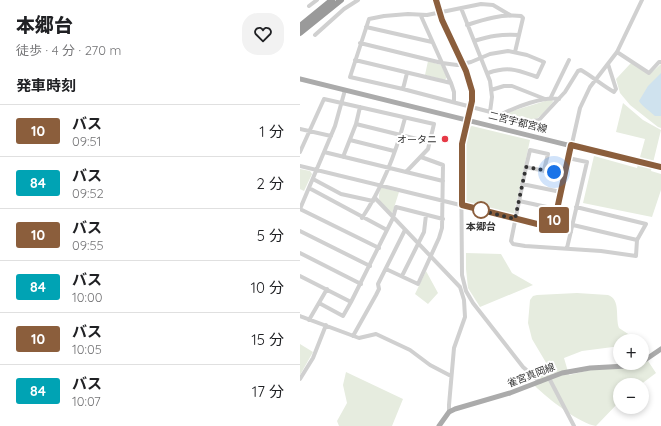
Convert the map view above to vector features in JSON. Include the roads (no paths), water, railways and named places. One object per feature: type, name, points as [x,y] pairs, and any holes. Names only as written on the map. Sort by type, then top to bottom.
[{"type":"highway","points":[[300,26],[332,0]]},
{"type":"highway","points":[[300,34],[342,5]]},
{"type":"main road","name":"二宮宇都宮線","points":[[300,79],[661,168]]},
{"type":"main road","points":[[649,357],[661,349]]},
{"type":"main road","name":"雀宮真岡線","points":[[449,412],[510,393],[575,370],[613,366]]},
{"type":"main road","points":[[439,426],[449,412]]},
{"type":"street","points":[[309,6],[316,0]]},
{"type":"street","points":[[314,35],[342,5],[358,0]]},
{"type":"street","points":[[436,0],[440,13],[469,78],[472,91],[471,107],[462,152],[462,275],[466,291],[471,301],[523,367],[540,382]]},
{"type":"street","points":[[553,228],[556,209],[580,108],[590,87],[617,52],[642,0]]},
{"type":"street","points":[[510,15],[493,5],[481,4],[421,16],[408,14],[369,19],[350,77],[403,89],[526,121],[534,121],[539,120],[565,92],[578,71],[581,70],[597,79],[614,92],[616,89],[608,64]]},
{"type":"street","points":[[461,8],[488,73],[492,97],[490,112]]},
{"type":"street","points":[[467,25],[486,19],[510,15],[520,16],[522,18],[515,52]]},
{"type":"street","points":[[421,16],[451,83],[454,92],[454,102]]},
{"type":"street","points":[[366,27],[432,42]]},
{"type":"street","points":[[474,41],[489,36],[502,34],[519,35]]},
{"type":"street","points":[[360,43],[442,63],[458,65],[498,52],[515,52],[544,62],[537,77],[509,69],[500,69],[488,73]]},
{"type":"street","points":[[617,52],[649,72],[659,62],[661,62]]},
{"type":"street","points":[[355,60],[451,83]]},
{"type":"street","points":[[551,97],[569,60]]},
{"type":"street","points":[[403,89],[407,73]]},
{"type":"street","points":[[491,90],[504,86],[512,86],[545,99]]},
{"type":"street","points":[[345,90],[331,136],[300,209],[378,248]]},
{"type":"street","points":[[501,114],[551,97],[559,98]]},
{"type":"street","points":[[300,152],[324,98],[434,124],[428,150],[406,172]]},
{"type":"street","points":[[343,157],[356,124],[360,107]]},
{"type":"street","points":[[362,218],[374,200],[401,134],[405,118]]},
{"type":"street","points":[[356,124],[429,142]]},
{"type":"street","points":[[300,130],[331,136]]},
{"type":"street","points":[[350,140],[394,151]]},
{"type":"street","points":[[544,170],[548,154],[530,150],[511,241],[513,244],[601,251],[636,256],[637,240],[646,224],[576,208]]},
{"type":"street","points":[[324,152],[443,181]]},
{"type":"street","points":[[386,269],[418,284],[440,238],[443,219],[443,165],[421,157]]},
{"type":"street","points":[[567,248],[587,162],[568,158]]},
{"type":"street","points":[[300,166],[380,184],[571,232]]},
{"type":"street","points":[[526,167],[564,174]]},
{"type":"street","points":[[313,179],[341,194],[374,200],[460,287],[465,306],[463,323],[454,348],[449,412]]},
{"type":"street","points":[[522,184],[560,192]]},
{"type":"street","points":[[309,188],[362,218],[387,230]]},
{"type":"street","points":[[519,201],[556,209]]},
{"type":"street","points":[[319,303],[343,316],[370,266],[393,218],[396,207],[443,219]]},
{"type":"street","points":[[402,276],[424,232],[426,215]]},
{"type":"street","points":[[573,224],[637,240]]},
{"type":"street","points":[[353,336],[376,296],[379,289],[378,284],[405,230]]},
{"type":"street","points":[[300,231],[370,266]]},
{"type":"street","points":[[300,253],[361,284]]},
{"type":"street","points":[[300,276],[351,302]]},
{"type":"street","points":[[309,320],[327,289]]},
{"type":"street","points":[[465,306],[471,301]]},
{"type":"street","points":[[300,316],[359,338],[376,334],[406,347],[430,365],[451,376]]},
{"type":"street","points":[[300,379],[313,358],[326,325]]},
{"type":"street","points":[[549,378],[574,426]]},
{"type":"water","points":[[661,73],[661,116],[655,116],[639,101],[648,86]]},
{"type":"place","name":"オータニ","points":[[445,139]]},
{"type":"place","name":"本郷台","points":[[481,210]]}]
